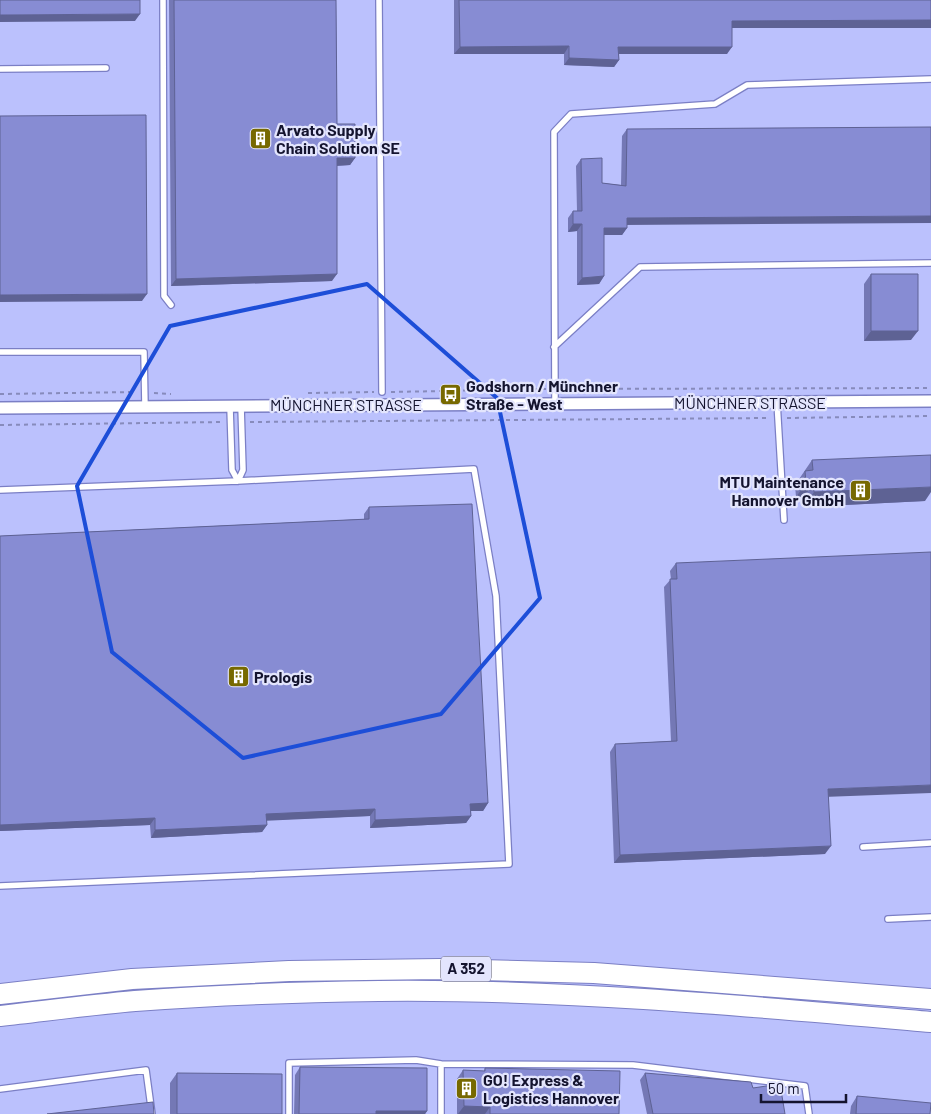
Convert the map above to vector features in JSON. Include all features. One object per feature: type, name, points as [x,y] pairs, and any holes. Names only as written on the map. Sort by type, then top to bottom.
[{"type":"highway","name":"A 352","points":[[0,994],[151,978],[289,971],[440,968],[594,973],[931,999]]},
{"type":"highway","name":"A 352","points":[[0,1016],[135,1002],[297,993],[380,991],[591,996],[772,1008],[931,1022]]},
{"type":"street","name":"MÜNCHNER STRASSE","points":[[0,408],[931,402]]},
{"type":"lane","points":[[163,0],[164,296],[171,305]]},
{"type":"lane","points":[[379,0],[382,392]]},
{"type":"lane","points":[[0,69],[106,68]]},
{"type":"lane","points":[[555,404],[554,132],[571,114],[715,104],[747,85],[931,79]]},
{"type":"lane","points":[[554,347],[640,267],[931,263]]},
{"type":"lane","points":[[0,352],[144,352],[145,407]]},
{"type":"lane","points":[[777,402],[784,520]]},
{"type":"lane","points":[[235,406],[241,422],[243,470],[238,481]]},
{"type":"lane","points":[[235,406],[230,422],[232,470],[238,481]]},
{"type":"lane","points":[[0,490],[238,481],[474,469],[496,596],[508,864],[0,886]]},
{"type":"lane","points":[[863,847],[931,843]]},
{"type":"lane","points":[[888,919],[931,917]]},
{"type":"lane","points":[[289,1114],[290,1063],[416,1060],[441,1064],[633,1066],[805,1086],[809,1114]]},
{"type":"lane","points":[[441,1064],[441,1114]]},
{"type":"lane","points":[[0,1089],[146,1070],[152,1114]]},
{"type":"path","points":[[304,393],[554,389],[931,388]]},
{"type":"path","points":[[0,394],[145,392],[176,395]]},
{"type":"path","points":[[241,422],[931,416]]},
{"type":"path","points":[[0,425],[230,422]]},
{"type":"highlighted area","points":[[367,284],[497,398],[540,598],[441,714],[243,758],[112,652],[77,486],[170,326]]},
{"type":"building","points":[[0,0],[140,0],[140,14],[0,15]]},
{"type":"building","name":"Arvato Supply Chain Solution SE","points":[[174,0],[336,0],[337,124],[355,124],[355,158],[337,158],[337,274],[176,279]]},
{"type":"building","points":[[459,0],[931,0],[931,20],[732,21],[732,47],[618,47],[619,60],[569,58],[569,46],[460,47]]},
{"type":"building","points":[[146,115],[147,294],[0,295],[0,116]]},
{"type":"building","points":[[931,127],[931,216],[627,218],[627,228],[604,228],[604,276],[582,278],[582,224],[573,224],[573,211],[582,211],[581,159],[602,158],[602,183],[626,186],[627,129]]},
{"type":"building","points":[[871,274],[918,274],[918,331],[871,331]]},
{"type":"building","points":[[931,455],[931,487],[814,492],[814,482],[806,483],[805,471],[813,470],[812,460]]},
{"type":"building","name":"Prologis","points":[[472,504],[488,803],[470,804],[471,816],[375,820],[375,809],[266,814],[267,825],[155,830],[155,818],[0,825],[0,536],[369,519],[369,507]]},
{"type":"building","points":[[931,552],[931,785],[828,789],[831,846],[620,855],[615,744],[677,741],[670,579],[677,579],[676,563]]},
{"type":"building","points":[[300,1067],[427,1068],[427,1111],[376,1111],[376,1114],[299,1114]]},
{"type":"building","points":[[485,1068],[620,1071],[619,1114],[490,1114],[490,1107],[464,1106],[463,1070],[485,1071]]},
{"type":"building","points":[[177,1073],[282,1074],[282,1114],[177,1114]]},
{"type":"building","points":[[645,1073],[751,1082],[753,1088],[780,1084],[785,1114],[653,1114]]},
{"type":"building","points":[[857,1096],[931,1103],[930,1114],[856,1114]]},
{"type":"building","points":[[153,1102],[154,1114],[47,1114]]},
{"type":"place","name":"Arvato Supply Chain Solution SE","points":[[260,139]]},
{"type":"place","name":"Godshorn / Münchner Straße - West","points":[[450,395]]},
{"type":"place","name":"MTU Maintenance Hannover GmbH","points":[[860,491]]},
{"type":"place","name":"Prologis","points":[[238,677]]},
{"type":"place","name":"GO! Express & Logistics Hannover","points":[[467,1089]]}]
